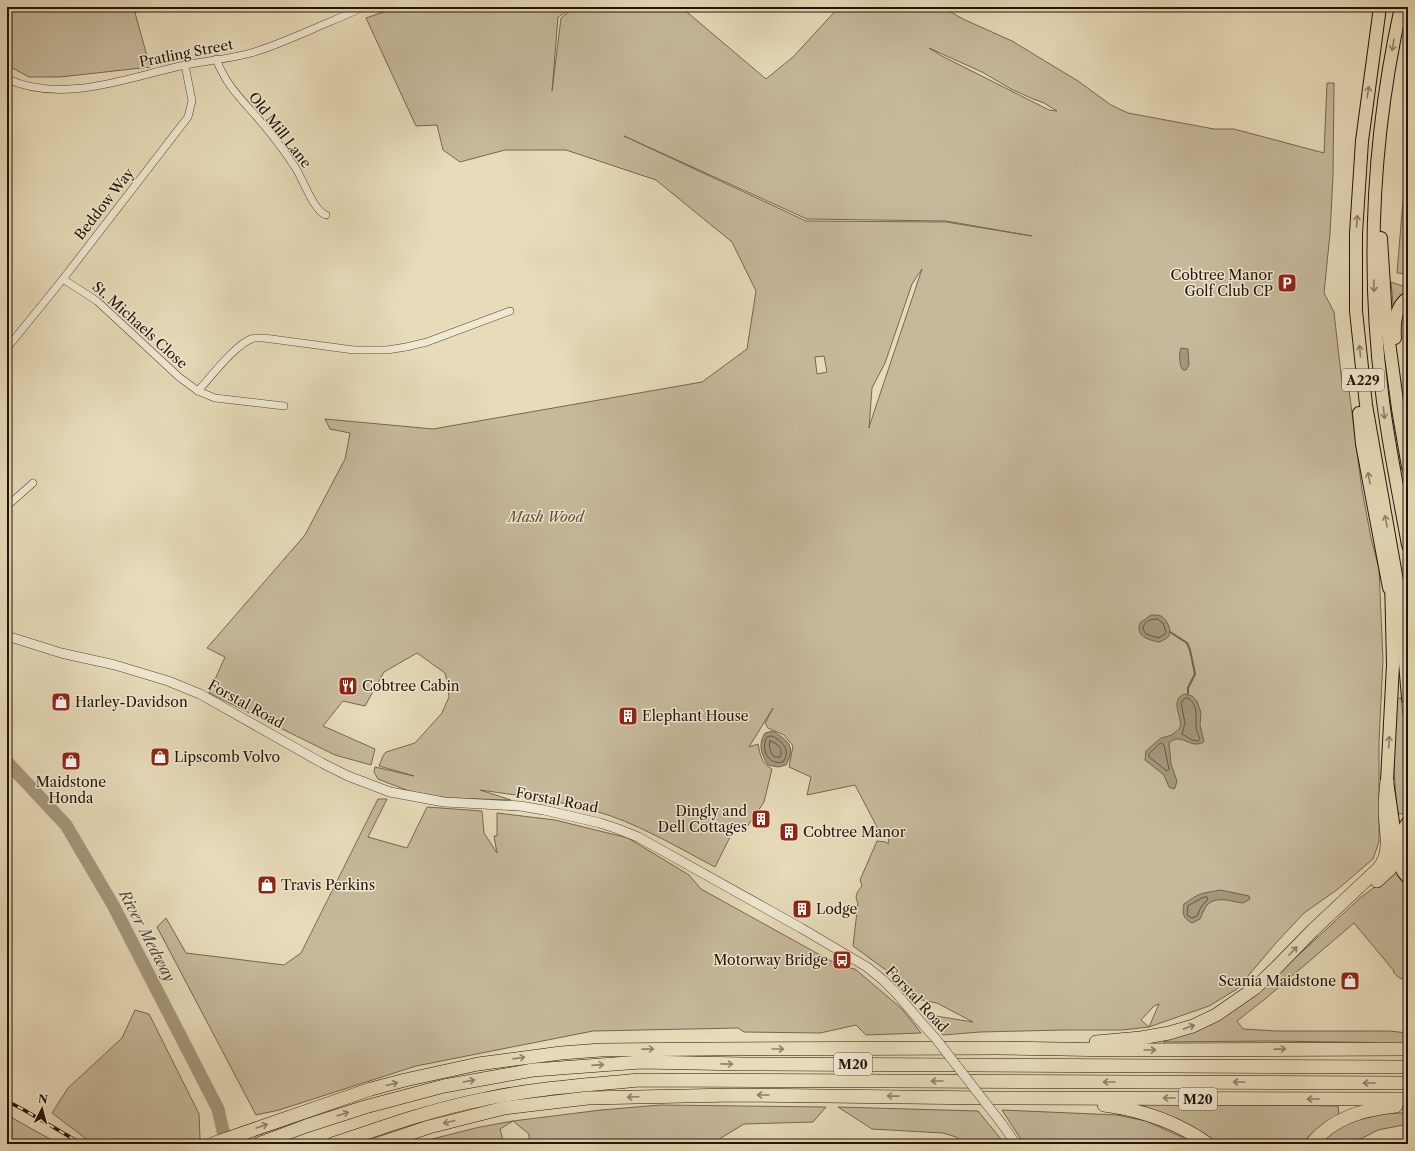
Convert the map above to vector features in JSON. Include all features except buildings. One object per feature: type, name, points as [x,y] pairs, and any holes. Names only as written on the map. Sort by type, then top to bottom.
[{"type":"highway","points":[[1373,59],[1380,7]]},
{"type":"highway","name":"A229","points":[[1386,7],[1373,59],[1362,141],[1356,233],[1356,311],[1361,368],[1371,442],[1401,604],[1408,698]]},
{"type":"highway","name":"A229","points":[[1401,7],[1393,44],[1383,106],[1377,171],[1374,243],[1376,337],[1386,425],[1408,545]]},
{"type":"highway","points":[[1377,171],[1386,319],[1398,410],[1408,467]]},
{"type":"highway","points":[[1398,410],[1398,382],[1394,330],[1396,316],[1400,306],[1408,298]]},
{"type":"highway","points":[[1361,368],[1359,407],[1362,444],[1391,599]]},
{"type":"highway","points":[[1390,544],[1393,665],[1387,781],[1397,854],[1402,871],[1408,878]]},
{"type":"highway","name":"M20","points":[[999,1048],[1141,1038],[1169,1033],[1216,1015],[1255,988],[1313,930],[1378,869],[1384,861],[1387,847],[1385,810],[1387,781]]},
{"type":"highway","points":[[1397,854],[1400,836],[1408,822]]},
{"type":"highway","name":"M20","points":[[1342,903],[1362,892],[1384,875],[1394,864],[1397,854]]},
{"type":"highway","name":"M20","points":[[212,1144],[371,1089],[478,1064],[561,1053],[601,1050],[714,1048],[999,1048],[1119,1050],[1408,1049]]},
{"type":"highway","name":"M20","points":[[258,1144],[306,1126],[365,1107],[444,1086],[533,1070],[641,1062],[745,1064],[1408,1067]]},
{"type":"highway","name":"M20","points":[[334,1144],[427,1113],[485,1099],[546,1089],[639,1080],[1408,1083]]},
{"type":"highway","name":"M20","points":[[378,1144],[429,1127],[504,1108],[588,1098],[734,1095],[988,1098],[1408,1099]]},
{"type":"highway","name":"M20","points":[[988,1098],[1098,1104],[1131,1109],[1174,1124],[1187,1130],[1208,1144]]},
{"type":"highway","points":[[1311,1144],[1327,1128],[1355,1113],[1408,1106]]},
{"type":"street","name":"Pratling Street","points":[[7,79],[40,88],[69,90],[92,86],[184,65],[249,54],[270,47],[363,7]]},
{"type":"street","name":"Old Mill Lane","points":[[216,59],[228,84],[282,149],[300,174],[316,206],[326,215]]},
{"type":"street","name":"Beddow Way","points":[[7,348],[64,279],[188,117],[192,101],[184,65]]},
{"type":"street","name":"St. Michaels Close","points":[[64,279],[97,301],[179,377],[198,391],[215,398],[284,406]]},
{"type":"street","points":[[198,391],[230,355],[242,345],[254,338],[354,350],[387,350],[427,342],[510,312]]},
{"type":"street","points":[[7,506],[33,483]]},
{"type":"street","name":"Forstal Road","points":[[7,636],[61,653],[115,665],[168,681],[200,694],[322,763],[354,778],[390,792],[444,802],[520,806],[544,810],[600,823],[638,837],[867,967],[896,993],[936,1039],[1016,1144]]},
{"type":"green space","points":[[7,7],[142,7],[134,9],[150,67],[60,77],[29,77],[7,65]]},
{"type":"green space","name":"Mash Wood","points":[[398,7],[574,7],[558,17],[552,91],[561,18],[575,7],[681,7],[766,79],[793,57],[839,7],[942,7],[963,19],[1012,41],[1078,81],[1111,105],[1128,113],[1214,129],[1234,129],[1324,153],[1327,83],[1334,83],[1333,176],[1330,234],[1324,293],[1334,312],[1342,383],[1349,390],[1362,490],[1371,538],[1379,569],[1383,660],[1379,741],[1379,842],[1373,859],[1338,889],[1304,913],[1237,989],[1209,1006],[1149,1027],[1122,1030],[980,1032],[943,1035],[923,1014],[973,1022],[937,1003],[917,999],[894,976],[853,946],[858,903],[856,896],[857,892],[862,886],[860,880],[877,841],[886,842],[888,844],[890,833],[878,829],[855,785],[807,795],[811,777],[789,767],[793,746],[784,735],[768,728],[765,723],[773,708],[749,747],[758,744],[764,762],[772,769],[764,802],[747,827],[737,823],[715,867],[638,827],[595,811],[546,800],[480,790],[511,800],[448,798],[414,793],[378,779],[374,772],[375,767],[414,776],[379,766],[383,756],[386,752],[415,743],[442,713],[449,697],[445,673],[417,653],[384,672],[365,706],[343,701],[323,726],[375,749],[371,765],[335,755],[209,693],[225,657],[207,648],[305,535],[345,459],[350,433],[330,429],[325,419],[433,429],[702,382],[747,349],[756,291],[732,242],[656,180],[566,150],[505,150],[460,162],[443,150],[437,125],[416,126],[366,18]],"holes":[[[929,48],[982,72],[1011,89],[1044,103],[1057,111],[1049,110]],[[624,136],[807,219],[946,221],[1032,236],[946,222],[806,221]],[[922,269],[869,427],[872,388],[885,363],[912,284]],[[824,356],[827,372],[817,374],[815,357]],[[1159,1004],[1149,1027],[1141,1020],[1154,1006]]]},
{"type":"green space","points":[[1407,152],[1408,153],[1408,274],[1397,273]]},
{"type":"green space","points":[[1391,282],[1408,288],[1408,294],[1394,315]]},
{"type":"green space","points":[[1396,698],[1401,698],[1408,757],[1408,811],[1402,814],[1399,814],[1397,811],[1394,771]]},
{"type":"green space","points":[[378,799],[387,799],[368,837],[407,848],[427,807],[482,811],[484,833],[497,853],[494,836],[497,836],[497,813],[555,820],[628,838],[689,875],[701,889],[840,966],[855,969],[902,1009],[921,1033],[866,1035],[856,1025],[820,1033],[744,1032],[738,1028],[593,1031],[416,1066],[279,1110],[256,1115],[157,927],[166,918],[186,953],[284,965],[301,953]]},
{"type":"green space","points":[[1408,828],[1408,869],[1402,858],[1401,848]]},
{"type":"green space","points":[[1396,871],[1408,887],[1408,982],[1398,977],[1393,972],[1394,971],[1354,923],[1237,1021],[1243,1029],[1276,1031],[1389,1031],[1408,1033],[1408,1043],[1270,1041],[1163,1042],[1230,1013],[1304,950],[1360,898]]},
{"type":"green space","points":[[135,1010],[149,1014],[199,1114],[200,1139],[184,1144],[93,1144],[52,1113],[68,1088],[122,1038]]},
{"type":"green space","points":[[1122,1103],[1338,1106],[1339,1115],[1314,1132],[1304,1144],[1216,1144],[1206,1136]]},
{"type":"green space","points":[[660,1105],[826,1107],[813,1122],[744,1124],[711,1144],[529,1144],[529,1134],[513,1121],[601,1110]]},
{"type":"green space","points":[[838,1107],[978,1111],[1005,1144],[964,1144],[956,1137],[943,1133],[872,1129]]},
{"type":"green space","points":[[1002,1110],[1117,1115],[1146,1121],[1182,1137],[1191,1144],[1024,1144]]},
{"type":"green space","points":[[1375,1113],[1408,1113],[1408,1124],[1378,1130],[1351,1144],[1316,1144],[1332,1130]]},
{"type":"green space","points":[[7,1115],[59,1144],[7,1144]]},
{"type":"green space","points":[[513,1121],[500,1129],[504,1144],[412,1144],[480,1127]]},
{"type":"water","points":[[1181,348],[1188,349],[1189,365],[1186,370],[1183,370],[1180,363]]},
{"type":"water","points":[[1151,615],[1161,616],[1167,623],[1170,632],[1168,637],[1164,640],[1159,642],[1147,639],[1139,631],[1140,623]]},
{"type":"water","points":[[1184,694],[1192,696],[1197,701],[1201,713],[1200,725],[1204,742],[1194,744],[1178,739],[1169,743],[1171,764],[1177,781],[1175,788],[1173,789],[1169,787],[1164,775],[1145,760],[1146,751],[1161,738],[1172,735],[1180,728],[1177,701]]},
{"type":"water","points":[[773,731],[787,741],[789,745],[790,754],[786,765],[778,767],[768,765],[764,757],[761,749],[763,737],[765,733]]},
{"type":"water","points":[[1221,890],[1249,896],[1250,899],[1243,903],[1215,900],[1207,905],[1200,919],[1192,923],[1185,917],[1183,913],[1184,904],[1194,897]]},
{"type":"waterway","points":[[1170,632],[1187,643],[1190,650],[1195,674],[1188,688],[1188,694]]},
{"type":"waterway","name":"River Medway","points":[[7,762],[66,825],[113,905],[218,1109],[226,1144]]},
{"type":"railway","points":[[7,1101],[82,1144]]},
{"type":"place","name":"Cobtree Manor Golf Club CP","points":[[1287,283]]},
{"type":"place","name":"Cobtree Cabin","points":[[348,686]]},
{"type":"place","name":"Harley-Davidson","points":[[61,702]]},
{"type":"place","name":"Elephant House","points":[[628,716]]},
{"type":"place","name":"Lipscomb Volvo","points":[[160,757]]},
{"type":"place","name":"Maidstone Honda","points":[[71,761]]},
{"type":"place","name":"Dingly and Dell Cottages","points":[[761,819]]},
{"type":"place","name":"Cobtree Manor","points":[[789,832]]},
{"type":"place","name":"Travis Perkins","points":[[267,885]]},
{"type":"place","name":"Lodge","points":[[802,909]]},
{"type":"place","name":"Motorway Bridge","points":[[842,960]]},
{"type":"place","name":"Scania Maidstone","points":[[1350,981]]}]
